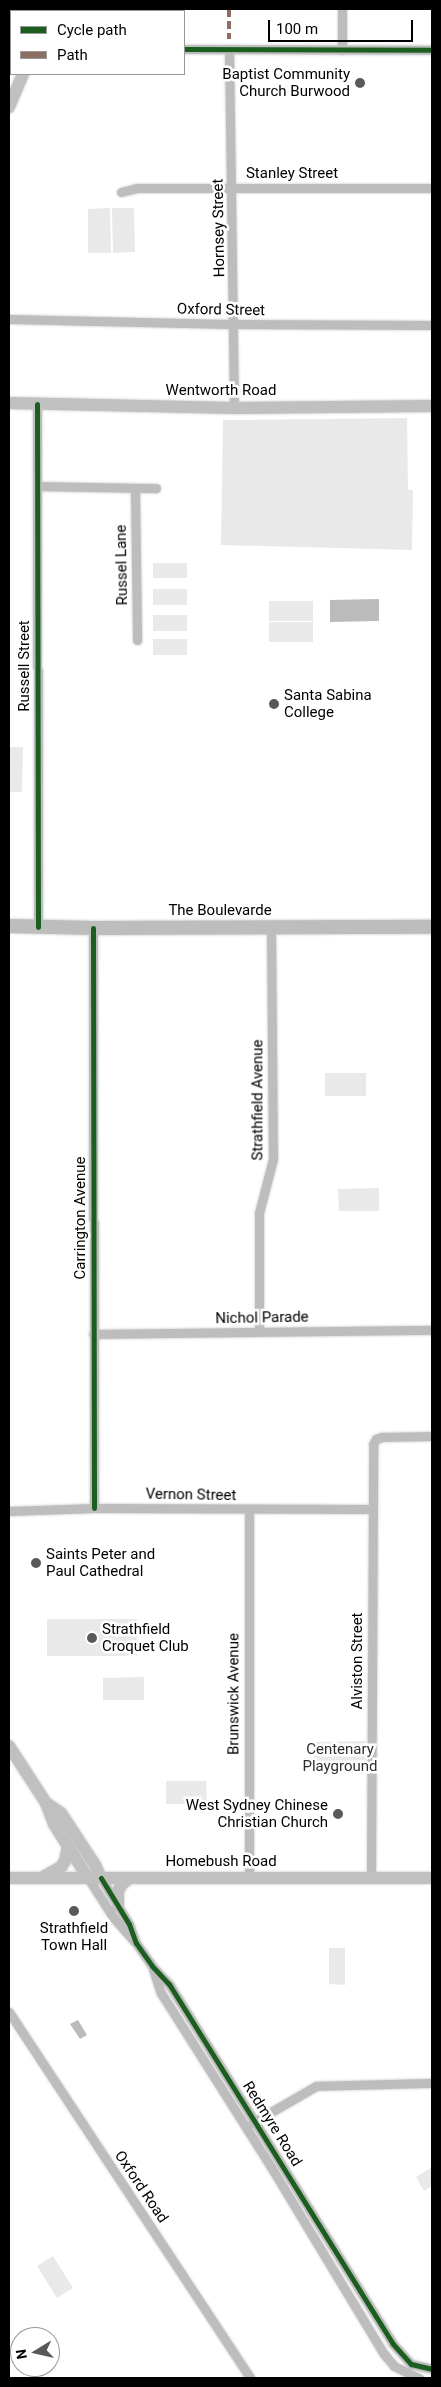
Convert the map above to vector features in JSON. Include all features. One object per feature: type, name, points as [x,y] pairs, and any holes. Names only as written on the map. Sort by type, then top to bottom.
[{"type":"main road","points":[[9,107],[23,75]]},
{"type":"main road","name":"Wentworth Road","points":[[9,403],[234,408],[432,406]]},
{"type":"main road","name":"The Boulevarde","points":[[9,926],[93,928],[432,927]]},
{"type":"main road","name":"Redmyre Road","points":[[9,1746],[46,1803],[54,1824],[68,1846],[94,1878]]},
{"type":"main road","name":"Redmyre Road","points":[[46,1803],[61,1812],[94,1878]]},
{"type":"main road","points":[[41,1878],[61,1867],[68,1853],[68,1846]]},
{"type":"main road","name":"Homebush Road","points":[[9,1878],[432,1878]]},
{"type":"main road","points":[[118,1906],[118,1891],[122,1884],[130,1878]]},
{"type":"street","points":[[342,9],[342,50]]},
{"type":"street","points":[[185,49],[432,50]]},
{"type":"street","name":"Hornsey Street","points":[[229,49],[234,408]]},
{"type":"street","name":"Stanley Street","points":[[122,192],[137,188],[432,188]]},
{"type":"street","name":"Oxford Street","points":[[9,319],[233,324],[432,325]]},
{"type":"street","name":"Russell Street","points":[[37,404],[38,927]]},
{"type":"street","points":[[38,486],[134,490],[156,488]]},
{"type":"street","name":"Russel Lane","points":[[134,490],[136,640]]},
{"type":"street","name":"Strathfield Avenue","points":[[259,1332],[259,1213],[273,1160],[271,927]]},
{"type":"street","name":"Carrington Avenue","points":[[93,928],[94,1508]]},
{"type":"street","name":"Nichol Parade","points":[[93,1334],[432,1330]]},
{"type":"street","name":"Alviston Street","points":[[371,1878],[373,1444],[376,1439],[382,1437],[432,1436]]},
{"type":"street","name":"Vernon Street","points":[[9,1511],[94,1508],[372,1509]]},
{"type":"street","name":"Brunswick Avenue","points":[[248,1510],[250,1878]]},
{"type":"street","name":"Redmyre Road","points":[[94,1878],[118,1906],[136,1943]]},
{"type":"street","name":"Redmyre Road","points":[[94,1878],[118,1923],[136,1943],[152,1966],[170,1984],[393,2344],[411,2364],[432,2369]]},
{"type":"street","name":"Redmyre Road","points":[[152,1966],[161,1993],[384,2354],[394,2366],[419,2378]]},
{"type":"street","name":"Oxford Road","points":[[9,2012],[250,2378]]},
{"type":"street","points":[[246,2128],[316,2086],[432,2083]]},
{"type":"green space","points":[[110,208],[111,253],[88,253],[88,209]]},
{"type":"green space","points":[[112,208],[134,208],[135,252],[113,253]]},
{"type":"green space","points":[[407,418],[408,490],[413,490],[412,550],[221,545],[223,420]]},
{"type":"green space","points":[[153,563],[187,563],[187,578],[153,578]]},
{"type":"green space","points":[[153,589],[187,589],[187,605],[153,605]]},
{"type":"green space","points":[[269,601],[313,601],[313,621],[269,621]]},
{"type":"green space","points":[[153,615],[187,615],[187,631],[153,631]]},
{"type":"green space","points":[[269,622],[313,622],[313,642],[269,642]]},
{"type":"green space","points":[[153,639],[187,639],[187,655],[153,655]]},
{"type":"green space","points":[[9,747],[23,747],[22,792],[9,792]]},
{"type":"green space","points":[[325,1073],[366,1073],[366,1096],[325,1096]]},
{"type":"green space","points":[[379,1188],[379,1211],[339,1211],[338,1189]]},
{"type":"green space","name":"Strathfield Croquet Club","points":[[47,1619],[137,1619],[137,1656],[47,1656]]},
{"type":"green space","points":[[144,1677],[144,1700],[103,1700],[103,1678]]},
{"type":"green space","name":"Centenary Playground","points":[[366,1741],[366,1773],[314,1773],[313,1742]]},
{"type":"green space","points":[[166,1781],[206,1781],[207,1804],[166,1804]]},
{"type":"green space","points":[[329,1948],[345,1948],[345,1985],[329,1984]]},
{"type":"green space","points":[[432,2167],[432,2186],[424,2191],[416,2177]]},
{"type":"green space","points":[[53,2256],[73,2288],[57,2298],[37,2266]]},
{"type":"shaded area","points":[[379,599],[379,621],[330,622],[330,600]]},
{"type":"shaded area","points":[[78,2020],[87,2035],[80,2039],[70,2024]]},
{"type":"railway","points":[[9,29],[10,24]]},
{"type":"railway","points":[[9,49],[10,45]]},
{"type":"marked path","points":[[229,9],[229,39]]},
{"type":"cycle path","points":[[185,49],[432,50]]},
{"type":"cycle path","points":[[37,404],[38,927]]},
{"type":"cycle path","points":[[93,928],[94,1508]]},
{"type":"cycle path","points":[[101,1878],[129,1924],[136,1943],[152,1966],[169,1984],[393,2344],[411,2364],[432,2369]]},
{"type":"place","name":"Baptist Community Church Burwood","points":[[360,83]]},
{"type":"place","name":"Santa Sabina College","points":[[274,704]]},
{"type":"place","name":"Saints Peter and Paul Cathedral","points":[[36,1563]]},
{"type":"place","name":"Strathfield Croquet Club","points":[[92,1638]]},
{"type":"place","name":"West Sydney Chinese Christian Church","points":[[338,1814]]},
{"type":"place","name":"Strathfield Town Hall","points":[[74,1911]]}]
